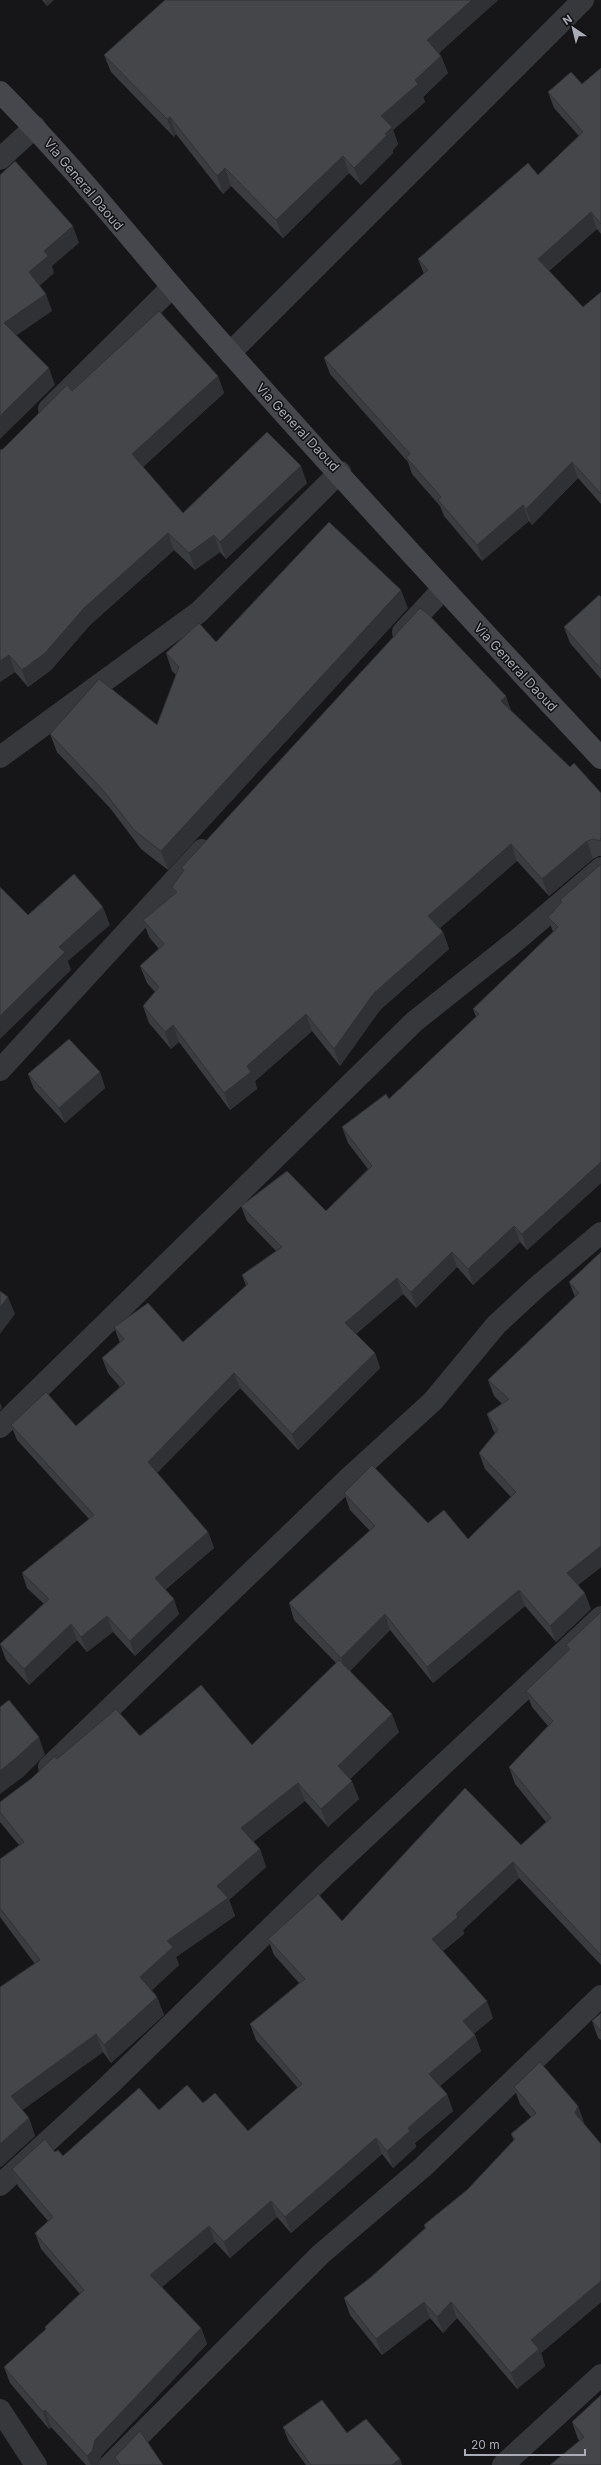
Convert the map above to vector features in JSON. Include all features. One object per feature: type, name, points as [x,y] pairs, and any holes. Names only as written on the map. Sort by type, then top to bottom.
[{"type":"main road","name":"Via General Daoud","points":[[0,92],[35,127],[230,353],[340,472],[443,589],[601,758]]},
{"type":"street","points":[[230,353],[583,0]]},
{"type":"street","points":[[0,159],[35,127]]},
{"type":"street","points":[[33,426],[172,287]]},
{"type":"street","points":[[0,757],[199,612],[340,472]]},
{"type":"street","points":[[389,648],[443,589]]},
{"type":"street","points":[[0,1070],[216,835]]},
{"type":"street","points":[[0,1427],[415,1022],[517,940],[601,868]]},
{"type":"street","points":[[36,1780],[352,1475],[433,1401],[496,1325],[538,1286],[601,1233]]},
{"type":"street","points":[[0,2185],[108,2086],[324,1876],[601,1617]]},
{"type":"street","points":[[110,2465],[321,2254],[424,2166],[601,1996]]},
{"type":"street","points":[[503,2465],[601,2375]]},
{"type":"street","points":[[0,2410],[36,2465]]},
{"type":"building","points":[[165,0],[472,0],[427,40],[441,56],[415,80],[418,84],[381,116],[392,127],[385,134],[387,135],[354,168],[343,156],[276,220],[225,168],[217,176],[170,117],[167,119],[104,55]]},
{"type":"building","points":[[601,68],[601,224],[591,212],[538,259],[583,307],[601,292],[601,494],[572,462],[526,509],[523,505],[477,545],[438,500],[441,497],[406,457],[410,454],[324,358],[428,270],[418,259],[528,163],[538,175],[583,132],[548,92],[571,72],[582,84]]},
{"type":"building","points":[[15,161],[73,226],[44,251],[48,256],[29,272],[46,294],[4,323],[49,368],[0,416],[0,175]]},
{"type":"building","points":[[159,311],[218,376],[132,454],[183,513],[267,432],[301,466],[220,542],[214,535],[189,553],[168,533],[84,608],[45,653],[22,670],[9,655],[0,661],[0,450],[3,449],[67,385],[72,391]]},
{"type":"building","points":[[329,522],[401,590],[161,851],[134,830],[103,790],[50,734],[99,679],[157,725],[179,667],[166,653],[199,623],[216,642]]},
{"type":"building","points":[[599,595],[601,597],[601,669],[564,627]]},
{"type":"building","points":[[420,608],[428,614],[506,696],[501,701],[570,767],[574,763],[601,793],[601,841],[593,839],[587,841],[542,879],[511,844],[428,916],[443,932],[374,993],[334,1049],[306,1014],[247,1066],[251,1072],[224,1093],[173,1025],[165,1032],[143,1006],[159,987],[140,966],[164,944],[143,920],[177,892],[172,887],[184,870],[181,868]]},
{"type":"building","points":[[601,864],[601,1162],[522,1234],[514,1226],[468,1269],[452,1252],[411,1292],[397,1278],[345,1323],[375,1353],[292,1434],[234,1373],[148,1462],[208,1532],[155,1578],[174,1599],[130,1641],[107,1616],[81,1637],[71,1624],[24,1669],[0,1644],[49,1599],[22,1573],[94,1515],[11,1425],[46,1392],[76,1426],[125,1383],[102,1358],[124,1339],[114,1327],[148,1303],[183,1342],[248,1284],[242,1275],[282,1247],[241,1206],[287,1171],[326,1211],[372,1166],[342,1127],[386,1094],[389,1099],[479,1014],[473,1009],[558,927],[548,917],[562,902],[560,900]]},
{"type":"building","points":[[74,874],[103,907],[59,947],[65,952],[0,1016],[0,887],[28,915]]},
{"type":"building","points":[[69,1039],[100,1072],[59,1108],[28,1074]]},
{"type":"building","points":[[601,1252],[601,1546],[567,1573],[585,1593],[550,1626],[519,1590],[427,1667],[385,1614],[341,1658],[289,1603],[375,1526],[344,1493],[372,1465],[428,1523],[444,1510],[468,1539],[516,1492],[479,1453],[498,1430],[487,1414],[509,1399],[488,1380],[579,1293],[569,1282]]},
{"type":"building","points":[[0,1291],[8,1297],[0,1308]]},
{"type":"building","points":[[601,1612],[601,1955],[513,1862],[456,1914],[458,1917],[432,1939],[487,2001],[463,2021],[475,2035],[429,2074],[447,2094],[408,2128],[410,2131],[387,2151],[376,2138],[285,2217],[271,2201],[224,2242],[209,2226],[150,2275],[201,2328],[95,2440],[92,2451],[87,2456],[45,2410],[43,2412],[4,2367],[46,2329],[45,2327],[84,2290],[35,2233],[53,2217],[12,2169],[45,2139],[55,2152],[58,2150],[63,2156],[139,2088],[159,2110],[187,2085],[203,2103],[215,2093],[248,2131],[302,2084],[250,2024],[305,1979],[268,1939],[318,1894],[342,1921],[465,1788],[521,1845],[551,1818],[509,1767],[553,1721],[526,1691],[570,1649],[566,1645]]},
{"type":"building","points":[[339,1660],[392,1714],[338,1766],[352,1781],[321,1809],[298,1783],[241,1828],[260,1849],[217,1886],[228,1898],[167,1941],[173,1947],[140,1977],[157,1997],[104,2045],[96,2034],[11,2096],[29,2118],[0,2144],[0,1987],[40,1960],[0,1908],[0,1859],[24,1842],[0,1812],[0,1802],[32,1778],[55,1756],[57,1759],[116,1709],[140,1736],[201,1685],[252,1745]]},
{"type":"building","points":[[9,1700],[39,1737],[0,1771],[0,1707]]},
{"type":"building","points":[[601,2013],[601,2031],[592,2021]]},
{"type":"building","points":[[540,2062],[578,2106],[575,2113],[601,2144],[601,2281],[531,2340],[539,2349],[511,2373],[451,2302],[437,2317],[424,2302],[376,2339],[344,2298],[370,2278],[426,2228],[424,2225],[467,2190],[515,2139],[511,2134],[536,2113],[514,2087]]},
{"type":"building","points":[[601,2395],[601,2465],[550,2465],[584,2437],[572,2422]]},
{"type":"building","points":[[322,2400],[347,2433],[366,2419],[400,2459],[392,2465],[311,2465],[283,2427]]},
{"type":"building","points":[[140,2431],[163,2465],[120,2465],[115,2457]]}]
